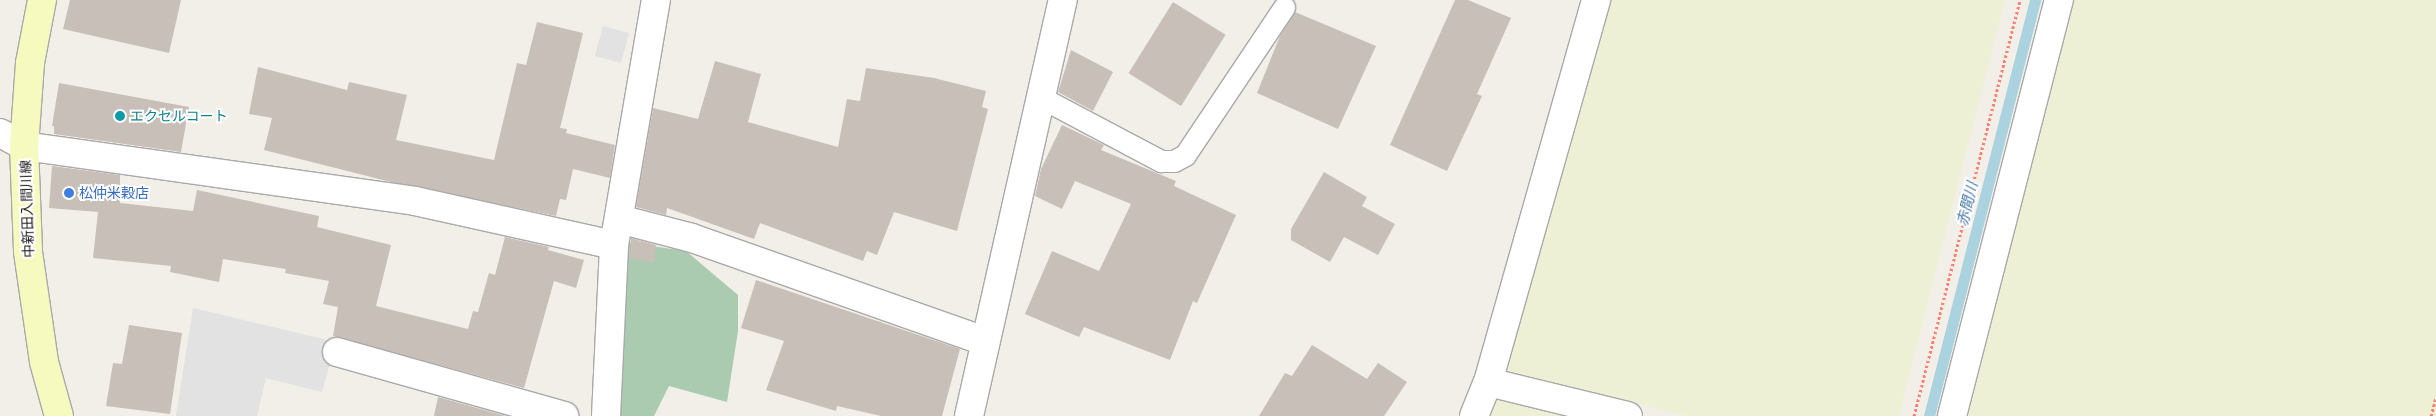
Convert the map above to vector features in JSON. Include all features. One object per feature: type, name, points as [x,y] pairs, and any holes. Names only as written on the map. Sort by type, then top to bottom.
[{"type":"main road","name":"中新田入間川線","points":[[42,0],[30,63],[24,146],[28,252],[34,306],[44,362],[59,416]]},
{"type":"street","points":[[606,416],[616,232],[656,0]]},
{"type":"street","points":[[969,416],[1062,0]]},
{"type":"street","points":[[1474,416],[1488,382],[1596,0]]},
{"type":"street","points":[[1952,416],[2059,0]]},
{"type":"street","points":[[0,133],[24,146],[415,200],[616,232],[692,238],[985,341]]},
{"type":"street","points":[[337,352],[564,416]]},
{"type":"street","points":[[1488,382],[1628,416]]},
{"type":"lane","points":[[1040,97],[1161,161],[1174,160],[1185,155],[1284,7]]},
{"type":"path","points":[[1914,416],[2020,0]]},
{"type":"path","points":[[2431,416],[2436,397]]},
{"type":"green space","points":[[1608,0],[2005,0],[1899,416],[1687,416],[1505,371]]},
{"type":"green space","points":[[2070,0],[2436,0],[2436,416],[1963,416]]},
{"type":"green space","points":[[624,242],[686,251],[738,295],[738,331],[727,402],[669,386],[654,416],[617,416]]},
{"type":"green space","points":[[1494,396],[1580,416],[1486,416]]},
{"type":"shaded area","points":[[603,26],[629,33],[621,63],[595,56]]},
{"type":"shaded area","points":[[193,308],[336,342],[322,392],[266,378],[257,416],[176,416]]},
{"type":"building","points":[[70,0],[181,0],[169,53],[63,29]]},
{"type":"building","points":[[1455,0],[1468,0],[1511,18],[1477,94],[1482,96],[1447,171],[1390,145]]},
{"type":"building","points":[[1173,2],[1226,35],[1181,106],[1128,73]]},
{"type":"building","points":[[1295,12],[1376,46],[1338,129],[1257,93],[1280,36]]},
{"type":"building","points":[[537,22],[583,33],[560,128],[567,129],[566,133],[615,145],[610,178],[573,169],[566,200],[560,199],[556,216],[391,182],[264,150],[272,118],[249,114],[258,67],[347,90],[349,82],[407,95],[396,140],[494,160],[517,63],[526,65]]},
{"type":"building","points":[[1071,50],[1113,72],[1093,111],[1058,92]]},
{"type":"building","points":[[715,61],[761,74],[748,122],[838,147],[847,99],[860,101],[866,68],[934,78],[986,91],[982,107],[988,109],[957,231],[894,212],[877,255],[867,251],[863,261],[760,223],[754,239],[667,208],[666,215],[636,207],[653,108],[698,119]]},
{"type":"building","name":"エクセルコート","points":[[59,83],[189,107],[181,152],[54,134],[54,126],[52,126]]},
{"type":"building","points":[[1062,125],[1104,145],[1101,150],[1176,181],[1174,186],[1236,215],[1197,303],[1193,301],[1170,360],[1084,327],[1079,337],[1025,314],[1052,251],[1099,271],[1131,204],[1075,181],[1062,209],[1035,196],[1041,169]]},
{"type":"building","points":[[52,166],[120,175],[120,203],[193,211],[197,190],[319,216],[317,227],[391,245],[376,306],[468,329],[473,311],[478,312],[489,273],[495,275],[505,237],[549,247],[548,250],[584,260],[576,288],[554,281],[524,388],[333,336],[338,307],[323,304],[329,281],[285,273],[286,269],[223,259],[219,282],[170,272],[171,266],[93,258],[98,212],[49,208]]},
{"type":"building","points":[[1324,172],[1367,197],[1362,206],[1395,224],[1378,255],[1344,237],[1330,262],[1291,240],[1291,229]]},
{"type":"building","points":[[631,238],[656,245],[654,262],[629,259]]},
{"type":"building","points":[[756,280],[960,349],[942,416],[881,416],[837,406],[836,411],[766,390],[784,341],[741,328]]},
{"type":"building","points":[[129,325],[182,333],[170,414],[106,406],[113,363],[122,364]]},
{"type":"building","points":[[1312,345],[1367,379],[1378,363],[1407,382],[1384,416],[1259,416],[1285,373],[1292,376]]},
{"type":"building","points":[[438,397],[506,416],[434,416]]},
{"type":"waterway","name":"赤間川","points":[[1929,416],[2035,0]]},
{"type":"place","name":"エクセルコート","points":[[120,116]]},
{"type":"place","name":"松仲米穀店","points":[[69,193]]}]
